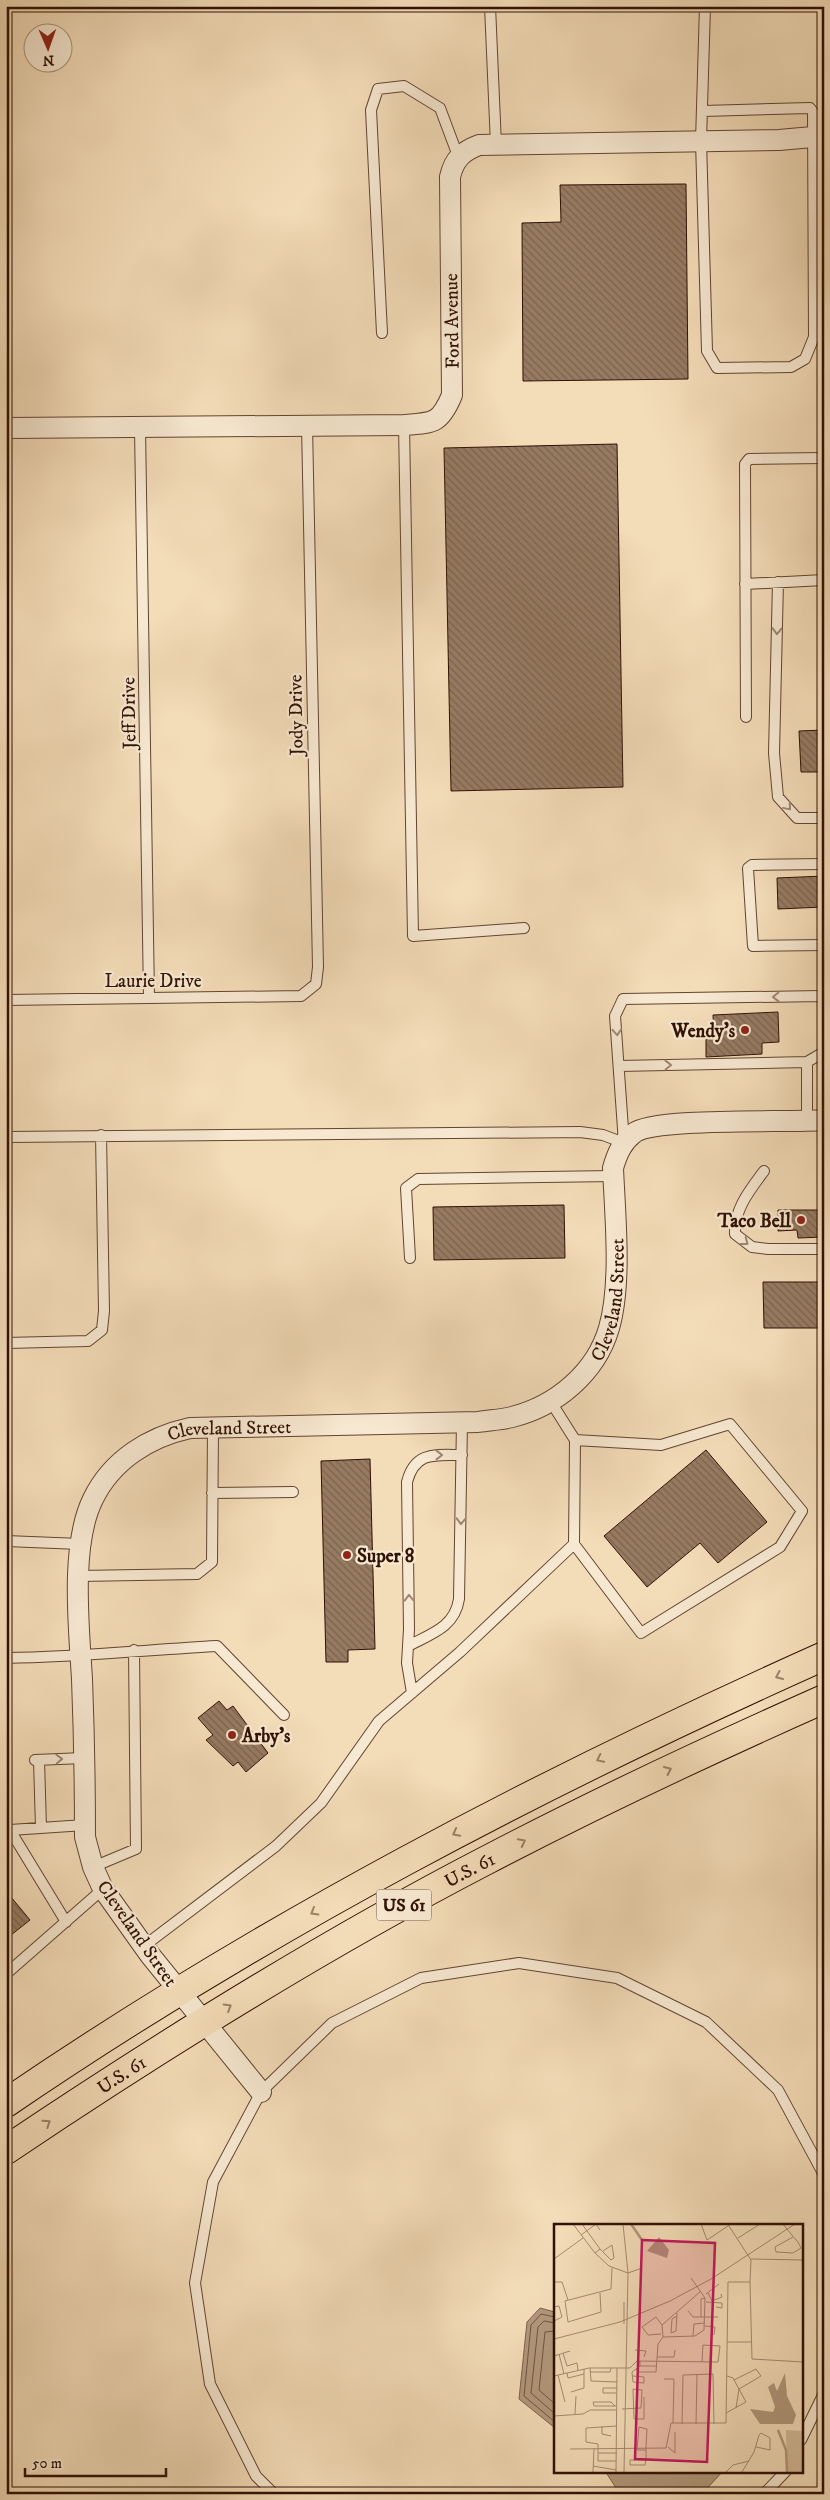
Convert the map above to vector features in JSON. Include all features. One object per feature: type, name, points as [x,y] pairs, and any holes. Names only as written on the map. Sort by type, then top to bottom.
[{"type":"highway","name":"U.S. 61","points":[[6,2103],[179,1991],[382,1873],[493,1813],[698,1712],[824,1656]]},
{"type":"highway","name":"U.S. 61","points":[[6,2150],[203,2022],[312,1957],[484,1862],[617,1794],[824,1698]]},
{"type":"street","points":[[458,156],[467,149],[479,145],[701,141],[819,136]]},
{"type":"street","name":"Ford Avenue","points":[[6,428],[404,425],[432,423],[445,411],[452,395],[450,176],[458,156]]},
{"type":"street","points":[[624,1143],[634,1132],[664,1124],[815,1121]]},
{"type":"street","name":"Cleveland Street","points":[[261,2092],[144,1946],[104,1889],[93,1867],[85,1837],[79,1576],[80,1544],[84,1523],[93,1499],[119,1463],[147,1443],[168,1433],[190,1428],[462,1422],[511,1418],[551,1402],[573,1384],[595,1358],[609,1328],[615,1294],[614,1176],[617,1153],[624,1143]]},
{"type":"lane","points":[[490,6],[496,145]]},
{"type":"lane","points":[[703,111],[810,108],[813,112],[819,136],[814,337],[805,359],[791,367],[717,368],[707,351],[701,141],[705,6]]},
{"type":"lane","points":[[382,333],[371,110],[378,89],[404,86],[440,108],[458,156]]},
{"type":"lane","points":[[404,425],[413,936],[524,928]]},
{"type":"lane","name":"Jody Drive","points":[[301,996],[316,984],[318,967],[306,426]]},
{"type":"lane","name":"Jeff Drive","points":[[140,428],[149,998]]},
{"type":"lane","points":[[746,717],[746,460],[824,458]]},
{"type":"lane","points":[[746,584],[824,580]]},
{"type":"lane","points":[[778,582],[774,753],[778,796],[797,818],[824,818]]},
{"type":"lane","points":[[824,864],[752,865],[748,868],[753,946],[824,945]]},
{"type":"lane","name":"Laurie Drive","points":[[6,1000],[301,996]]},
{"type":"lane","points":[[6,1136],[580,1132],[603,1134],[624,1143],[615,1016],[623,999],[821,996],[824,999]]},
{"type":"lane","points":[[619,1066],[807,1062],[824,1052]]},
{"type":"lane","points":[[807,1062],[815,1121]]},
{"type":"lane","points":[[6,1343],[88,1341],[102,1330],[104,1311],[101,1135]]},
{"type":"lane","points":[[764,1171],[748,1193],[739,1210],[735,1234],[752,1248],[768,1250],[824,1248]]},
{"type":"lane","points":[[410,1258],[406,1188],[418,1179],[614,1176]]},
{"type":"lane","points":[[551,1402],[576,1440],[574,1544],[642,1633],[780,1547],[802,1511],[730,1424],[661,1445],[576,1440]]},
{"type":"lane","points":[[408,1646],[444,1627],[457,1613],[459,1599],[462,1422]]},
{"type":"lane","points":[[79,1576],[197,1574],[212,1562],[213,1427]]},
{"type":"lane","points":[[412,1693],[407,1663],[408,1476],[410,1470],[419,1460],[430,1455],[462,1455]]},
{"type":"lane","points":[[212,1493],[293,1492]]},
{"type":"lane","points":[[6,1541],[80,1544]]},
{"type":"lane","points":[[144,1946],[276,1846],[302,1822],[321,1803],[378,1721],[460,1652],[574,1544]]},
{"type":"lane","points":[[6,1658],[80,1657],[134,1650],[217,1646],[284,1715]]},
{"type":"lane","points":[[93,1867],[136,1848],[134,1650]]},
{"type":"lane","points":[[41,1828],[37,1760],[84,1758]]},
{"type":"lane","points":[[7,1829],[85,1825]]},
{"type":"lane","points":[[7,1829],[66,1922]]},
{"type":"lane","points":[[6,1974],[104,1889]]},
{"type":"lane","points":[[274,2494],[256,2476],[210,2384],[195,2283],[213,2182],[261,2092],[332,2023],[421,1978],[519,1963],[617,1978],[706,2022],[778,2090],[824,2175]]},
{"type":"lane","points":[[802,2438],[824,2393]]},
{"type":"lane","points":[[764,2494],[785,2472]]},
{"type":"water","points":[[540,2308],[554,2312],[554,2427],[519,2399],[527,2322]]},
{"type":"water","points":[[606,2472],[722,2472],[702,2494],[620,2494]]},
{"type":"building","points":[[686,184],[688,379],[523,381],[522,223],[561,222],[560,185]]},
{"type":"building","points":[[617,444],[623,787],[451,791],[444,448]]},
{"type":"building","points":[[824,730],[824,772],[801,772],[799,731]]},
{"type":"building","points":[[824,876],[824,907],[778,909],[777,878]]},
{"type":"building","points":[[778,1012],[779,1042],[762,1043],[762,1054],[706,1057],[706,1038],[714,1038],[713,1015]]},
{"type":"building","points":[[564,1205],[565,1258],[434,1260],[433,1207]]},
{"type":"building","name":"Taco Bell","points":[[778,1210],[824,1210],[824,1237],[798,1238],[797,1230],[778,1231]]},
{"type":"building","points":[[763,1282],[824,1282],[824,1328],[764,1328]]},
{"type":"building","points":[[706,1450],[767,1522],[718,1563],[700,1543],[647,1587],[604,1536]]},
{"type":"building","points":[[370,1459],[375,1649],[348,1650],[348,1662],[326,1662],[321,1461]]},
{"type":"building","name":"Arby's","points":[[219,1701],[227,1710],[233,1706],[268,1753],[246,1772],[238,1762],[233,1766],[206,1740],[213,1735],[198,1718]]},
{"type":"building","points":[[6,1891],[30,1920],[6,1939]]},
{"type":"place","name":"Wendy's","points":[[745,1030]]},
{"type":"place","name":"Taco Bell","points":[[801,1220]]},
{"type":"place","name":"Super 8","points":[[347,1555]]},
{"type":"place","name":"Arby's","points":[[232,1735]]}]
